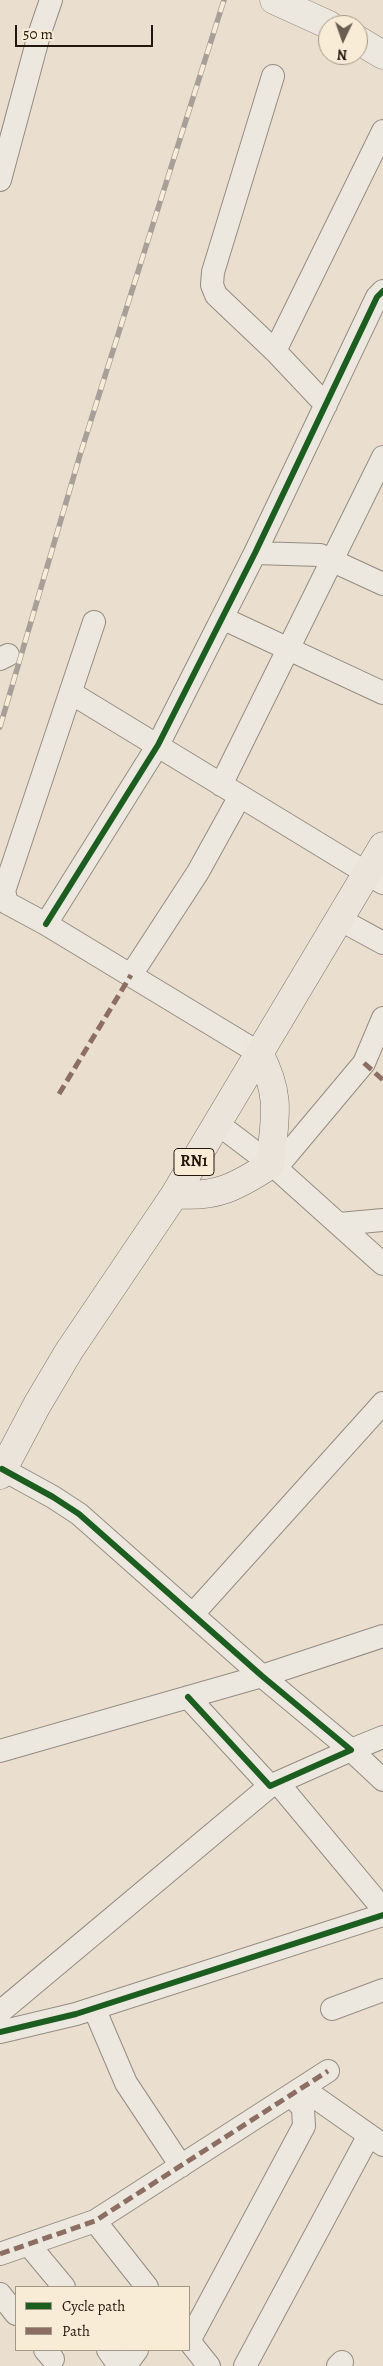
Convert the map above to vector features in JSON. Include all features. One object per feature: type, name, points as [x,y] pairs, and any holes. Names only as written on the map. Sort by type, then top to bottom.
[{"type":"main road","name":"RN1","points":[[1,1472],[69,1351],[175,1194],[339,919],[374,878],[383,846]]},
{"type":"main road","points":[[175,1194],[197,1196],[211,1194],[238,1184],[273,1166],[275,1102],[271,1076],[259,1053]]},
{"type":"street","points":[[0,180],[39,35],[51,0]]},
{"type":"street","points":[[274,0],[318,20]]},
{"type":"street","points":[[368,46],[383,55]]},
{"type":"street","points":[[273,76],[213,272],[212,284],[216,295],[276,351],[326,404]]},
{"type":"street","points":[[276,351],[383,131]]},
{"type":"street","points":[[46,924],[158,746],[255,553],[377,297],[383,291]]},
{"type":"street","points":[[131,975],[198,872],[288,649],[383,456]]},
{"type":"street","points":[[255,553],[320,555],[383,584]]},
{"type":"street","points":[[222,618],[383,692]]},
{"type":"street","points":[[94,622],[4,891],[7,903],[46,924],[259,1053]]},
{"type":"street","points":[[71,693],[374,878]]},
{"type":"street","points":[[339,919],[383,943]]},
{"type":"street","points":[[273,1166],[364,1062],[383,1018]]},
{"type":"street","points":[[218,1124],[273,1166],[383,1264]]},
{"type":"street","points":[[339,1224],[383,1220]]},
{"type":"street","points":[[193,1614],[383,1402]]},
{"type":"street","points":[[1,1472],[67,1505],[262,1676],[351,1750],[383,1780]]},
{"type":"street","points":[[0,1751],[262,1676],[383,1636]]},
{"type":"street","points":[[188,1697],[274,1785],[383,1909]]},
{"type":"street","points":[[0,2012],[274,1785],[383,1737]]},
{"type":"street","points":[[0,2032],[94,2008],[383,1915]]},
{"type":"street","points":[[332,2009],[383,1990]]},
{"type":"street","points":[[94,2008],[126,2083],[181,2166]]},
{"type":"street","points":[[0,2254],[95,2221],[328,2071]]},
{"type":"street","points":[[245,2366],[376,2140],[296,2091]]},
{"type":"street","points":[[190,2339],[304,2126],[303,2108],[296,2091]]},
{"type":"street","points":[[95,2221],[146,2286]]},
{"type":"street","points":[[29,2245],[63,2286]]},
{"type":"street","points":[[0,2294],[15,2313]]},
{"type":"street","points":[[190,2342],[209,2366]]},
{"type":"street","points":[[109,2351],[119,2366]]},
{"type":"street","points":[[125,2366],[137,2351]]},
{"type":"railway","points":[[0,727],[80,455],[224,0]]},
{"type":"marked path","points":[[59,1094],[131,975]]},
{"type":"marked path","points":[[364,1063],[383,1080]]},
{"type":"marked path","points":[[0,2254],[95,2221],[328,2071]]},
{"type":"cycle path","points":[[46,924],[158,745],[255,553],[377,297],[383,291]]},
{"type":"cycle path","points":[[2,1469],[53,1497],[79,1514],[262,1676],[351,1750],[270,1786],[188,1697]]},
{"type":"cycle path","points":[[0,2032],[76,2014],[383,1915]]}]
